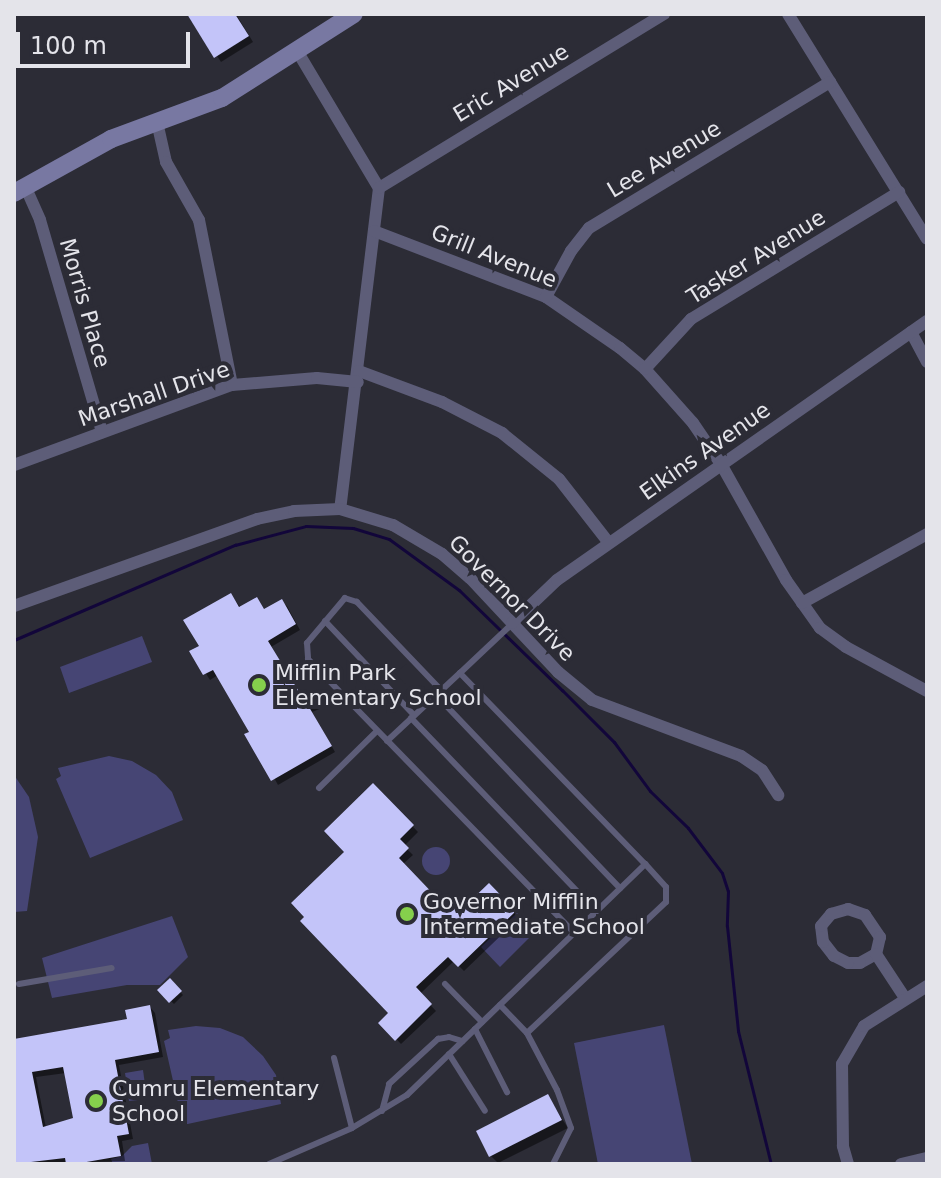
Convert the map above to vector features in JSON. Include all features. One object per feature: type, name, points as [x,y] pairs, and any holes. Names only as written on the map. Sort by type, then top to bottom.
[{"type":"street","points":[[20,190],[111,139],[222,98],[354,14]]},
{"type":"street","name":"Eric Avenue","points":[[379,188],[664,14]]},
{"type":"street","points":[[788,14],[927,239]]},
{"type":"street","points":[[296,49],[379,188],[359,376],[340,509]]},
{"type":"street","name":"Lee Avenue","points":[[546,297],[571,251],[589,228],[830,82]]},
{"type":"street","points":[[157,122],[166,162],[199,220],[232,385]]},
{"type":"street","name":"Morris Place","points":[[20,190],[40,220],[102,432]]},
{"type":"street","name":"Tasker Avenue","points":[[645,369],[691,319],[899,192]]},
{"type":"street","name":"Grill Avenue","points":[[374,231],[546,297],[602,334],[645,369],[693,423],[721,464],[802,603],[833,638],[927,691]]},
{"type":"street","name":"Elkins Avenue","points":[[512,623],[557,580],[927,321]]},
{"type":"street","points":[[911,332],[927,362]]},
{"type":"street","name":"Marshall Drive","points":[[14,465],[232,385],[359,376],[442,402],[509,437],[559,479],[609,543]]},
{"type":"street","name":"Governor Drive","points":[[15,603],[257,519],[294,511],[340,509],[393,525],[427,543],[470,578],[558,672],[592,700],[741,756],[762,770],[778,795]]},
{"type":"street","points":[[802,603],[927,534]]},
{"type":"street","points":[[876,954],[860,963],[848,963],[834,956],[823,942],[821,926],[831,914],[848,909],[865,915],[880,937],[876,954],[905,998]]},
{"type":"street","points":[[848,1164],[843,1146],[842,1064],[864,1026],[927,986]]},
{"type":"street","points":[[901,1164],[927,1158]]},
{"type":"lane","points":[[574,933],[308,659],[307,643],[345,598],[357,602],[620,888]]},
{"type":"lane","points":[[325,621],[596,911]]},
{"type":"lane","points":[[387,741],[512,623]]},
{"type":"lane","points":[[460,673],[666,887],[666,902],[527,1033]]},
{"type":"lane","points":[[319,788],[377,731]]},
{"type":"lane","points":[[269,1164],[352,1128],[407,1095],[645,864]]},
{"type":"lane","points":[[19,984],[112,968]]},
{"type":"lane","points":[[445,984],[482,1022]]},
{"type":"lane","points":[[500,1005],[527,1033],[557,1090],[571,1128],[553,1164]]},
{"type":"lane","points":[[475,1029],[507,1092]]},
{"type":"lane","points":[[382,1111],[389,1084],[438,1039],[449,1037],[462,1041]]},
{"type":"lane","points":[[449,1054],[485,1111]]},
{"type":"lane","points":[[334,1058],[352,1128]]},
{"type":"shaded area","points":[[142,636],[152,662],[69,693],[60,667]]},
{"type":"shaded area","points":[[109,756],[132,761],[156,775],[172,792],[183,820],[90,858],[56,779],[61,776],[58,768]]},
{"type":"shaded area","points":[[14,775],[29,797],[38,837],[27,911],[14,912]]},
{"type":"shaded area","points":[[436,847],[446,851],[450,861],[446,871],[436,875],[426,871],[422,861],[426,851]]},
{"type":"shaded area","points":[[517,913],[535,932],[500,967],[481,947]]},
{"type":"shaded area","points":[[172,916],[188,957],[160,985],[127,985],[52,998],[42,958]]},
{"type":"shaded area","points":[[664,1025],[692,1164],[598,1164],[574,1043]]},
{"type":"shaded area","points":[[196,1026],[220,1028],[243,1037],[263,1056],[276,1075],[281,1104],[183,1125],[164,1041],[170,1038],[168,1030]]},
{"type":"shaded area","points":[[143,1070],[147,1099],[129,1101],[125,1073]]},
{"type":"shaded area","points":[[148,1143],[152,1164],[113,1164],[111,1159],[122,1156],[132,1146]]},
{"type":"building","points":[[187,14],[235,14],[249,36],[214,58]]},
{"type":"building","name":"Mifflin Park Elementary School","points":[[231,593],[239,607],[257,597],[264,609],[282,599],[296,624],[268,641],[301,695],[314,694],[318,703],[309,707],[332,746],[271,781],[244,734],[249,732],[213,670],[203,675],[189,651],[199,646],[183,620]]},
{"type":"building","name":"Governor Mifflin Intermediate School","points":[[373,783],[414,825],[400,839],[409,848],[399,858],[441,902],[450,893],[464,907],[489,883],[516,911],[458,967],[448,957],[416,987],[432,1004],[395,1041],[378,1023],[388,1013],[300,921],[304,917],[291,903],[344,852],[324,831]]},
{"type":"building","points":[[170,978],[182,991],[169,1003],[157,990]]},
{"type":"building","name":"Cumru Elementary School","points":[[150,1005],[159,1052],[115,1060],[129,1134],[117,1136],[121,1156],[75,1164],[66,1164],[65,1158],[14,1164],[14,1039],[127,1019],[125,1010]],"holes":[[[63,1067],[73,1118],[43,1127],[32,1072]]]},
{"type":"building","points":[[548,1094],[562,1120],[489,1157],[476,1131]]},
{"type":"waterway","points":[[14,640],[235,545],[306,526],[353,528],[389,539],[459,590],[614,742],[650,791],[688,828],[722,873],[728,891],[727,926],[738,1031],[771,1164]]},
{"type":"place","name":"Mifflin Park Elementary School","points":[[259,685]]},
{"type":"place","name":"Governor Mifflin Intermediate School","points":[[407,914]]},
{"type":"place","name":"Cumru Elementary School","points":[[96,1101]]}]
